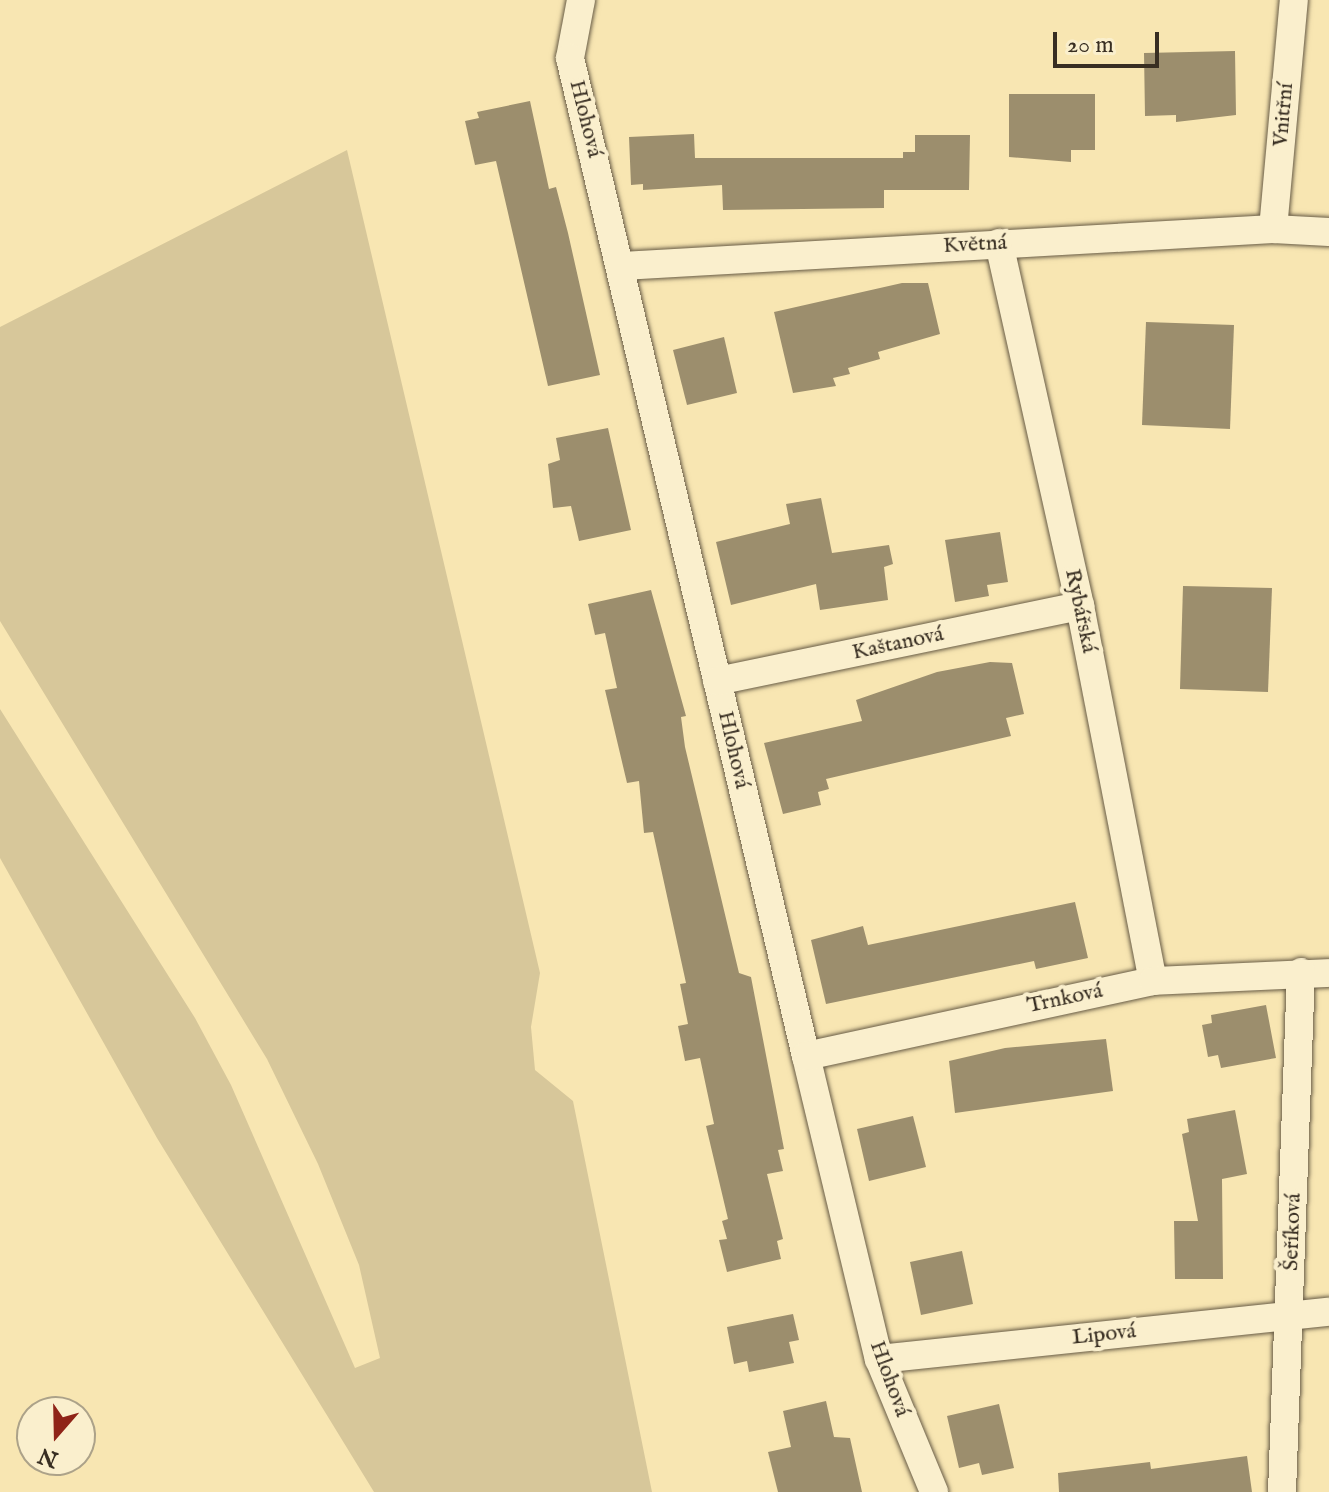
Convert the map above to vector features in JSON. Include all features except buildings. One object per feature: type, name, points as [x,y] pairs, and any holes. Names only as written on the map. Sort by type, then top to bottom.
[{"type":"street","name":"Hlohová","points":[[581,0],[570,58],[622,266],[717,681],[879,1359],[934,1492]]},
{"type":"street","name":"Vnitřní","points":[[1273,229],[1294,0]]},
{"type":"street","name":"Květná","points":[[622,266],[1273,229],[1329,232]]},
{"type":"street","name":"Rybářská","points":[[999,243],[1080,606],[1153,981]]},
{"type":"street","name":"Kaštanová","points":[[717,681],[1080,606]]},
{"type":"street","name":"Šeříková","points":[[1282,1492],[1291,1314],[1301,972]]},
{"type":"street","name":"Trnková","points":[[806,1056],[1153,981],[1329,973]]},
{"type":"street","name":"Lipová","points":[[879,1359],[1329,1312]]},
{"type":"shaded area","points":[[347,150],[540,973],[531,1027],[535,1070],[573,1101],[652,1492],[374,1492],[157,1138],[0,858],[0,709],[195,1018],[231,1085],[355,1368],[380,1358],[359,1265],[318,1164],[267,1059],[0,621],[0,327]]}]
